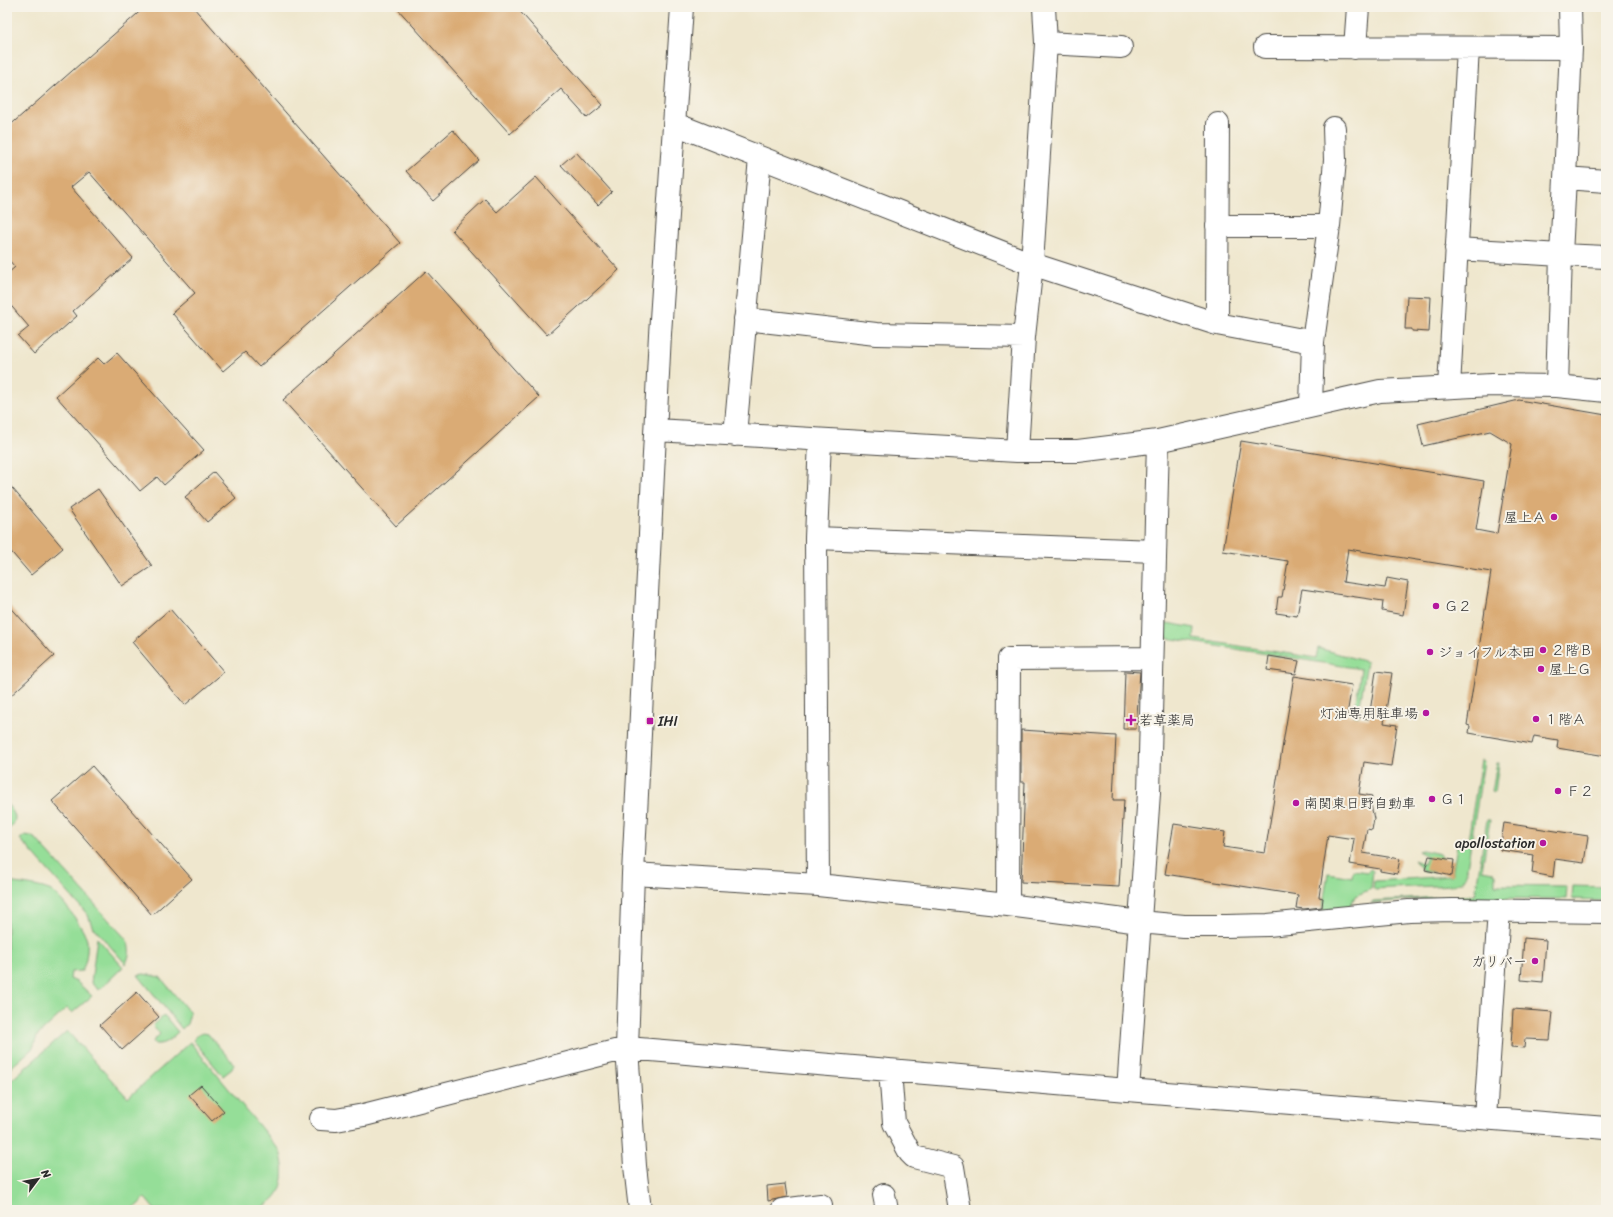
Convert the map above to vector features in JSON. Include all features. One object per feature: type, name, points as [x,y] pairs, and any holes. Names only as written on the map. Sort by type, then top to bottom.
[{"type":"street","points":[[640,1210],[635,1166],[627,1048],[633,874],[661,327],[682,7]]},
{"type":"street","points":[[1017,451],[1024,337],[1032,264],[1046,43],[1044,7]]},
{"type":"street","points":[[1355,48],[1358,7]]},
{"type":"street","points":[[1557,386],[1560,255],[1571,48],[1570,7]]},
{"type":"street","points":[[1046,43],[1121,47]]},
{"type":"street","points":[[1265,47],[1571,48]]},
{"type":"street","points":[[1448,387],[1468,48]]},
{"type":"street","points":[[675,124],[1032,264],[1217,324],[1313,342]]},
{"type":"street","points":[[1217,324],[1218,124]]},
{"type":"street","points":[[1311,406],[1313,342],[1329,226],[1335,160],[1334,128]]},
{"type":"street","points":[[735,435],[760,158]]},
{"type":"street","points":[[1565,178],[1606,181]]},
{"type":"street","points":[[1217,226],[1329,226]]},
{"type":"street","points":[[1456,249],[1606,256]]},
{"type":"street","points":[[745,319],[876,334],[1024,337]]},
{"type":"street","points":[[656,430],[1017,451],[1078,451],[1158,440],[1380,391],[1492,385],[1557,386],[1606,391]]},
{"type":"street","points":[[818,886],[816,538],[820,440]]},
{"type":"street","points":[[1128,1090],[1149,793],[1158,440]]},
{"type":"street","points":[[816,538],[1155,551]]},
{"type":"street","points":[[1008,905],[1008,659],[1152,658]]},
{"type":"street","points":[[633,874],[818,886],[1008,905],[1140,922],[1184,926],[1268,924],[1409,911],[1499,910],[1606,912]]},
{"type":"street","points":[[1485,1118],[1499,910]]},
{"type":"street","points":[[321,1119],[336,1120],[364,1115],[627,1048],[1606,1128]]},
{"type":"street","points":[[890,1070],[894,1123],[900,1137],[914,1157],[953,1167],[960,1210]]},
{"type":"street","points":[[782,1210],[821,1205]]},
{"type":"green space","points":[[1167,623],[1195,628],[1194,639],[1316,658],[1318,648],[1367,662],[1358,717],[1354,716],[1361,669],[1160,637],[1163,624]]},
{"type":"green space","points":[[1481,760],[1484,761],[1466,874],[1462,881],[1454,885],[1373,889],[1374,881],[1452,876],[1458,839],[1468,840]]},
{"type":"green space","points":[[1497,763],[1499,763],[1495,792],[1492,791]]},
{"type":"green space","points":[[7,804],[15,816],[14,823],[9,829],[7,826]]},
{"type":"green space","points":[[1487,820],[1490,820],[1482,870],[1493,872],[1493,874],[1495,874],[1495,885],[1567,886],[1566,899],[1444,899],[1371,903],[1373,901],[1475,895]]},
{"type":"green space","points":[[25,835],[31,836],[37,840],[126,939],[129,946],[129,952],[126,964],[92,926],[88,915],[20,839]]},
{"type":"green space","points":[[1422,850],[1440,854],[1443,859],[1434,872],[1424,872],[1414,860],[1424,864],[1427,856],[1418,851]]},
{"type":"green space","points":[[1371,869],[1373,871],[1371,889],[1355,896],[1350,908],[1322,912],[1328,873],[1352,877],[1353,870],[1367,872]]},
{"type":"green space","points":[[7,882],[49,890],[59,898],[71,913],[82,929],[87,941],[87,948],[86,960],[82,971],[71,972],[70,979],[77,982],[92,996],[72,1013],[67,1008],[37,1036],[33,1048],[7,1071]]},
{"type":"green space","points":[[1573,886],[1606,887],[1606,900],[1572,899]]},
{"type":"green space","points":[[97,938],[123,967],[99,990],[91,983]]},
{"type":"green space","points":[[144,974],[160,977],[190,1013],[187,1024],[182,1029],[138,975]]},
{"type":"green space","points":[[164,1015],[178,1032],[171,1039],[155,1044],[153,1041],[160,1034],[153,1026]]},
{"type":"green space","points":[[67,1031],[128,1098],[190,1042],[280,1151],[283,1179],[280,1190],[275,1197],[260,1210],[155,1210],[145,1198],[132,1210],[7,1210],[7,1084]]},
{"type":"green space","points":[[203,1033],[208,1034],[234,1064],[232,1069],[223,1076],[193,1040],[198,1035]]},
{"type":"building","points":[[145,7],[193,7],[400,243],[259,367],[245,352],[223,371],[172,313],[195,293],[89,172],[71,187],[133,258],[73,311],[77,316],[34,354],[18,336],[29,327],[7,301],[7,274],[15,267],[7,258],[7,128]]},
{"type":"building","points":[[396,7],[516,7],[603,105],[587,118],[561,89],[510,134]]},
{"type":"building","points":[[453,130],[479,160],[433,201],[406,171]]},
{"type":"building","points":[[576,152],[612,192],[598,205],[561,165]]},
{"type":"building","points":[[536,177],[619,270],[547,335],[452,230],[485,199],[497,212]]},
{"type":"building","points":[[426,271],[539,397],[396,526],[283,400]]},
{"type":"building","points":[[1407,296],[1431,297],[1429,332],[1405,329]]},
{"type":"building","points":[[117,353],[204,450],[164,485],[157,477],[140,491],[56,396],[98,358],[104,364]]},
{"type":"building","points":[[1519,400],[1606,415],[1606,756],[1557,748],[1558,740],[1534,736],[1532,744],[1469,733],[1470,726],[1467,725],[1491,572],[1348,549],[1343,582],[1385,588],[1387,578],[1408,582],[1403,615],[1382,611],[1383,601],[1302,589],[1297,616],[1276,613],[1278,597],[1282,597],[1288,561],[1223,551],[1241,441],[1484,481],[1476,530],[1497,534],[1512,444],[1490,431],[1423,446],[1418,424]]},
{"type":"building","points":[[214,472],[236,498],[207,522],[185,497]]},
{"type":"building","points":[[7,482],[63,548],[31,575],[7,547]]},
{"type":"building","points":[[98,489],[152,566],[122,586],[69,509]]},
{"type":"building","points":[[7,603],[54,656],[7,699]]},
{"type":"building","points":[[170,609],[224,672],[185,705],[132,642]]},
{"type":"building","points":[[1269,656],[1299,661],[1296,674],[1267,670]]},
{"type":"building","points":[[1125,671],[1140,672],[1136,729],[1123,729]]},
{"type":"building","points":[[1376,671],[1392,673],[1384,723],[1397,725],[1391,766],[1364,762],[1359,794],[1372,796],[1371,805],[1374,819],[1372,830],[1367,829],[1363,853],[1400,859],[1397,874],[1380,871],[1380,869],[1350,864],[1354,839],[1328,835],[1319,897],[1323,898],[1322,907],[1304,909],[1296,908],[1298,895],[1165,874],[1174,824],[1225,832],[1223,847],[1265,853],[1294,676],[1352,685],[1347,715],[1369,719]]},
{"type":"building","points":[[1021,730],[1116,736],[1113,800],[1124,800],[1119,887],[1021,882],[1025,782],[1021,782]]},
{"type":"building","points":[[92,766],[192,879],[152,915],[52,801]]},
{"type":"building","points":[[1504,823],[1588,836],[1584,863],[1555,859],[1553,877],[1532,873],[1534,855],[1500,850]]},
{"type":"building","points":[[1429,856],[1454,860],[1452,876],[1425,870]]},
{"type":"building","points":[[1524,938],[1546,940],[1543,982],[1521,980]]},
{"type":"building","points":[[137,992],[159,1017],[122,1050],[100,1025]]},
{"type":"building","points":[[1513,1009],[1553,1012],[1550,1040],[1525,1039],[1524,1048],[1511,1047]]},
{"type":"building","points":[[201,1085],[224,1111],[212,1121],[189,1095]]},
{"type":"building","points":[[785,1184],[787,1197],[768,1201],[767,1186]]},
{"type":"place","name":"屋上Ａ","points":[[1554,517]]},
{"type":"place","name":"Ｇ２","points":[[1436,606]]},
{"type":"place","name":"２階Ｂ","points":[[1543,650]]},
{"type":"place","name":"ジョイフル本田","points":[[1430,652]]},
{"type":"place","name":"屋上Ｇ","points":[[1541,669]]},
{"type":"place","name":"灯油専用駐車場","points":[[1426,713]]},
{"type":"place","name":"１階Ａ","points":[[1536,719]]},
{"type":"place","name":"若草薬局","points":[[1131,720]]},
{"type":"place","name":"IHI","points":[[650,721]]},
{"type":"place","name":"Ｆ２","points":[[1558,791]]},
{"type":"place","name":"Ｇ１","points":[[1432,799]]},
{"type":"place","name":"南関東日野自動車","points":[[1296,803]]},
{"type":"place","name":"apollostation","points":[[1543,843]]},
{"type":"place","name":"ガリバー","points":[[1535,961]]}]
